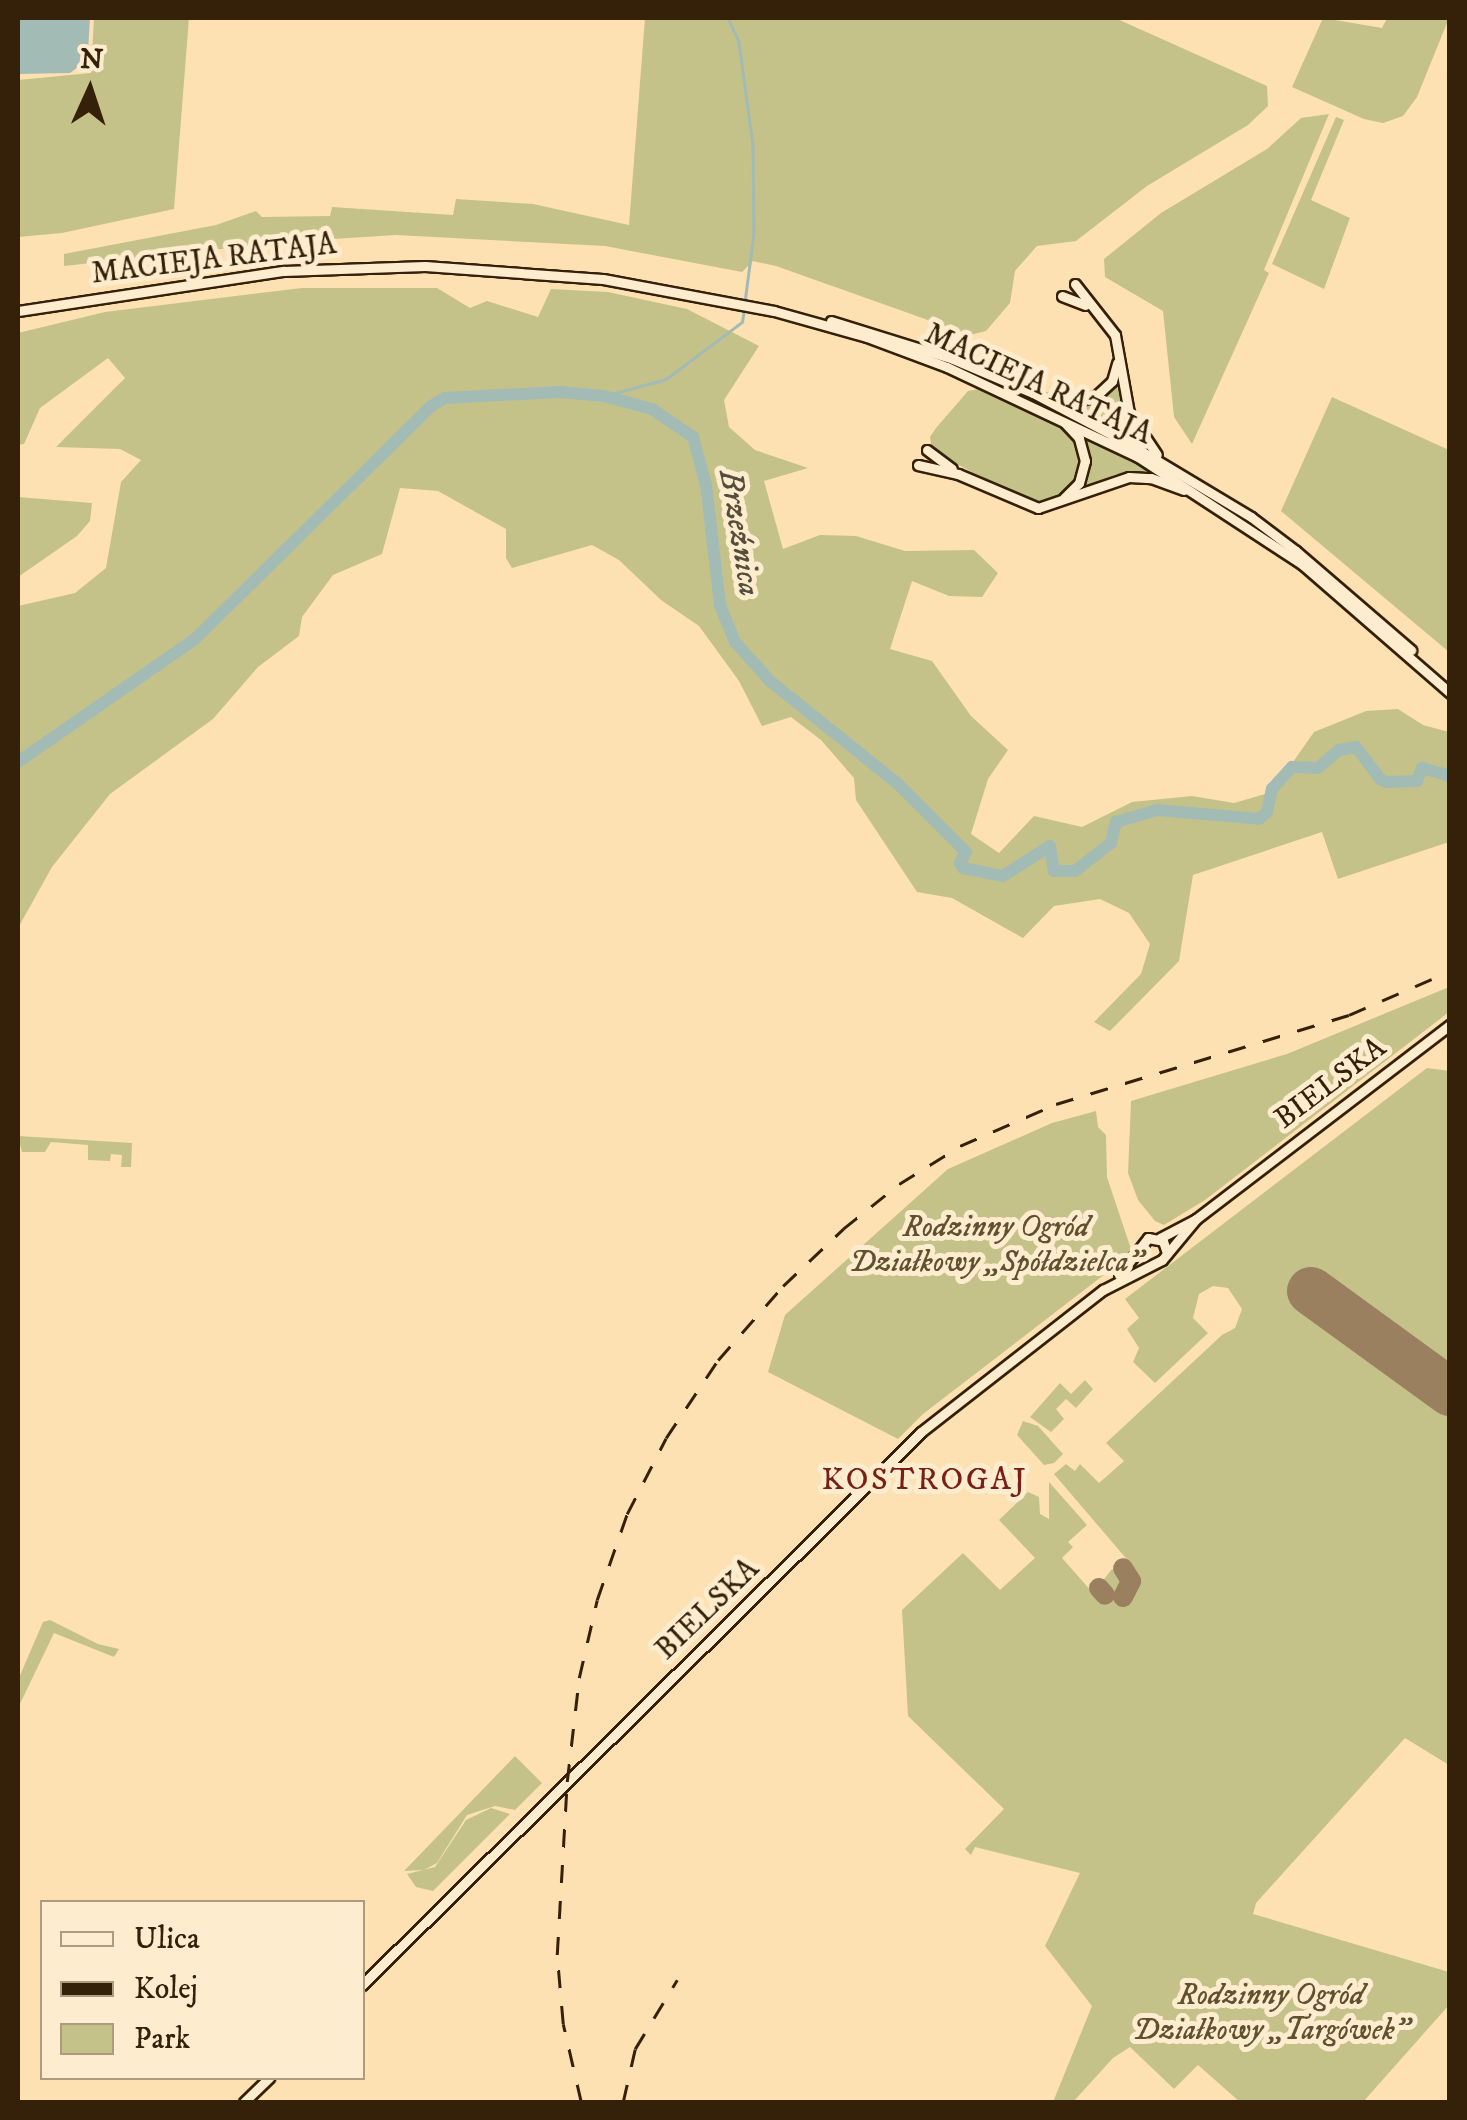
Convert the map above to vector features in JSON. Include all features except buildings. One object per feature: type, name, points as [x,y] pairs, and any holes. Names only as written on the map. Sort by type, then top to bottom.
[{"type":"main road","name":"MACIEJA RATAJA","points":[[18,311],[234,277],[389,266],[554,273],[683,291],[774,311],[950,363],[1009,388],[1138,456],[1303,565],[1450,690]]},
{"type":"main road","points":[[1075,284],[1114,336],[1120,351],[1129,413],[1151,449],[1170,467]]},
{"type":"main road","points":[[1062,296],[1075,298],[1096,312]]},
{"type":"main road","points":[[1033,394],[1075,402],[1096,396],[1112,381],[1120,351]]},
{"type":"main road","name":"MACIEJA RATAJA","points":[[1009,388],[1033,394],[1170,467],[1251,517],[1321,570],[1450,690]]},
{"type":"main road","points":[[1043,408],[1071,428],[1085,456],[1079,483],[1054,506]]},
{"type":"main road","points":[[926,450],[958,474],[1016,502],[1038,508],[1054,506],[1117,479],[1151,478],[1174,485],[1239,520]]},
{"type":"main road","points":[[918,465],[958,474]]},
{"type":"main road","name":"BIELSKA","points":[[365,1982],[747,1609],[921,1432],[1103,1290],[1148,1238],[1160,1238],[1196,1219],[1450,1025]]},
{"type":"main road","name":"BIELSKA","points":[[1103,1290],[1154,1262],[1196,1219]]},
{"type":"main road","points":[[1160,1238],[1166,1252]]},
{"type":"main road","points":[[1141,1250],[1146,1260],[1154,1262]]},
{"type":"main road","points":[[244,2102],[267,2080]]},
{"type":"green space","points":[[94,18],[189,18],[174,209],[62,233],[18,237],[18,80],[91,73]]},
{"type":"green space","points":[[645,18],[1115,18],[1267,86],[1268,106],[1248,125],[1147,186],[1076,241],[1037,246],[1015,271],[1010,303],[986,331],[970,335],[776,266],[753,261],[742,272],[605,246],[396,235],[286,242],[64,266],[64,254],[216,225],[256,211],[262,217],[330,216],[332,207],[453,215],[456,199],[533,204],[629,225]]},
{"type":"green space","points":[[1323,18],[1382,28],[1387,18],[1449,18],[1417,97],[1403,116],[1383,123],[1364,119],[1292,87]]},
{"type":"green space","points":[[1329,114],[1264,270],[1269,273],[1192,444],[1174,417],[1163,311],[1105,277],[1104,259],[1161,213],[1267,149],[1301,118]]},
{"type":"green space","points":[[1336,117],[1344,120],[1311,200],[1350,218],[1324,289],[1272,264]]},
{"type":"green space","points":[[302,288],[437,288],[470,308],[487,301],[538,317],[551,289],[608,292],[687,309],[759,346],[724,400],[729,427],[755,450],[808,468],[764,481],[783,549],[820,535],[856,536],[905,551],[974,550],[998,573],[982,597],[949,596],[912,581],[890,649],[932,661],[971,716],[1008,750],[988,779],[971,834],[999,853],[1034,816],[1082,827],[1132,802],[1192,796],[1234,803],[1272,792],[1314,732],[1366,711],[1398,709],[1423,725],[1449,732],[1449,842],[1338,879],[1322,832],[1193,875],[1179,961],[1110,1031],[1094,1022],[1141,974],[1150,944],[1129,913],[1100,899],[1054,906],[1023,938],[952,898],[917,892],[856,800],[854,778],[821,740],[791,717],[762,726],[739,681],[699,626],[661,600],[619,560],[592,545],[512,568],[506,558],[506,529],[438,491],[400,488],[382,554],[333,575],[302,617],[299,636],[258,667],[213,719],[110,794],[52,867],[18,928],[18,606],[75,593],[106,568],[121,482],[141,460],[120,449],[56,447],[125,378],[108,358],[40,408],[24,444],[18,445],[18,333],[105,312]]},
{"type":"green space","points":[[1119,374],[1129,422],[1150,452],[1065,406],[1093,403],[1108,393]]},
{"type":"green space","points":[[984,388],[1050,417],[1073,437],[1081,466],[1074,484],[1060,497],[1041,502],[1015,496],[932,450],[930,437],[936,428],[968,391]]},
{"type":"green space","points":[[1332,397],[1449,450],[1449,652],[1281,511]]},
{"type":"green space","points":[[1083,436],[1162,474],[1116,474],[1080,490],[1090,463]]},
{"type":"green space","points":[[18,497],[92,503],[90,521],[77,536],[18,577]]},
{"type":"green space","points":[[1449,987],[1449,1012],[1205,1200],[1164,1225],[1155,1221],[1138,1200],[1128,1173],[1131,1101],[1287,1054]]},
{"type":"green space","name":"Rodzinny Ogród Działkowy „Targówek”","points":[[1427,1068],[1450,1071],[1449,1765],[1405,1738],[1256,1903],[1253,1914],[1449,1972],[1449,2005],[1363,2102],[1240,2102],[1198,2065],[1174,2089],[1130,2047],[1113,2058],[1073,2102],[1053,2102],[1092,2006],[1045,1946],[1080,1873],[975,1847],[971,1855],[965,1849],[1004,1809],[908,1716],[902,1610],[963,1553],[1000,1590],[1035,1558],[999,1520],[1028,1492],[1039,1497],[1040,1514],[1049,1519],[1049,1482],[1087,1525],[1068,1542],[1073,1547],[1062,1558],[1093,1593],[1112,1569],[1117,1574],[1130,1563],[1054,1474],[1066,1464],[1075,1471],[1080,1464],[1099,1483],[1124,1461],[1106,1443],[1222,1335],[1235,1328],[1242,1309],[1228,1288],[1213,1286],[1199,1294],[1193,1318],[1208,1333],[1155,1383],[1133,1362],[1139,1348],[1127,1329],[1139,1318],[1125,1299]]},
{"type":"green space","name":"Rodzinny Ogród Działkowy „Spółdzielca”","points":[[1096,1111],[1098,1127],[1106,1135],[1107,1177],[1131,1249],[1127,1257],[923,1414],[898,1439],[768,1372],[785,1315],[948,1169],[1052,1123]]},
{"type":"green space","points":[[18,1136],[132,1143],[131,1167],[121,1167],[122,1155],[111,1154],[110,1161],[88,1160],[88,1145],[51,1142],[45,1152],[22,1152]]},
{"type":"green space","points":[[1085,1380],[1093,1389],[1076,1408],[1066,1399],[1056,1409],[1064,1419],[1051,1432],[1030,1417],[1060,1383],[1071,1394]]},
{"type":"green space","points":[[1023,1421],[1038,1426],[1063,1454],[1054,1463],[1044,1465],[1017,1435]]},
{"type":"green space","points":[[50,1620],[98,1644],[119,1649],[114,1657],[54,1633],[18,1708],[18,1680],[43,1622]]},
{"type":"green space","points":[[515,1756],[542,1783],[515,1810],[495,1806],[467,1815],[437,1863],[424,1870],[404,1871]]},
{"type":"green space","points":[[491,1808],[510,1814],[433,1891],[416,1887],[407,1874],[435,1867],[466,1820]]},
{"type":"water","points":[[18,18],[90,18],[88,51],[82,64],[70,73],[18,74]]},
{"type":"waterway","points":[[728,18],[739,42],[753,145],[754,234],[745,302]]},
{"type":"waterway","points":[[604,396],[666,379],[742,322],[744,310]]},
{"type":"waterway","name":"Brzeźnica","points":[[18,762],[195,639],[431,406],[445,398],[560,392],[604,396],[652,409],[693,437],[706,485],[720,605],[735,642],[770,681],[898,784],[966,852],[960,863],[963,868],[1003,876],[1050,846],[1054,871],[1075,871],[1111,843],[1116,822],[1157,810],[1259,819],[1267,812],[1272,789],[1292,767],[1318,768],[1339,750],[1356,747],[1381,780],[1388,782],[1417,781],[1422,768],[1450,776]]},
{"type":"taxiway","points":[[1123,1568],[1131,1581],[1123,1597]]},
{"type":"taxiway","points":[[1099,1588],[1105,1595]]},
{"type":"runway","points":[[1311,1291],[1450,1392]]},
{"type":"railway","points":[[581,2102],[563,2024],[557,1955],[567,1782],[579,1678],[597,1600],[627,1514],[666,1438],[718,1360],[783,1286],[843,1229],[899,1184],[960,1146],[1056,1104],[1349,1015],[1450,971]]},
{"type":"railway","points":[[623,2102],[635,2049],[677,1980]]},
{"type":"district","name":"KOSTROGAJ","points":[[925,1480]]}]
